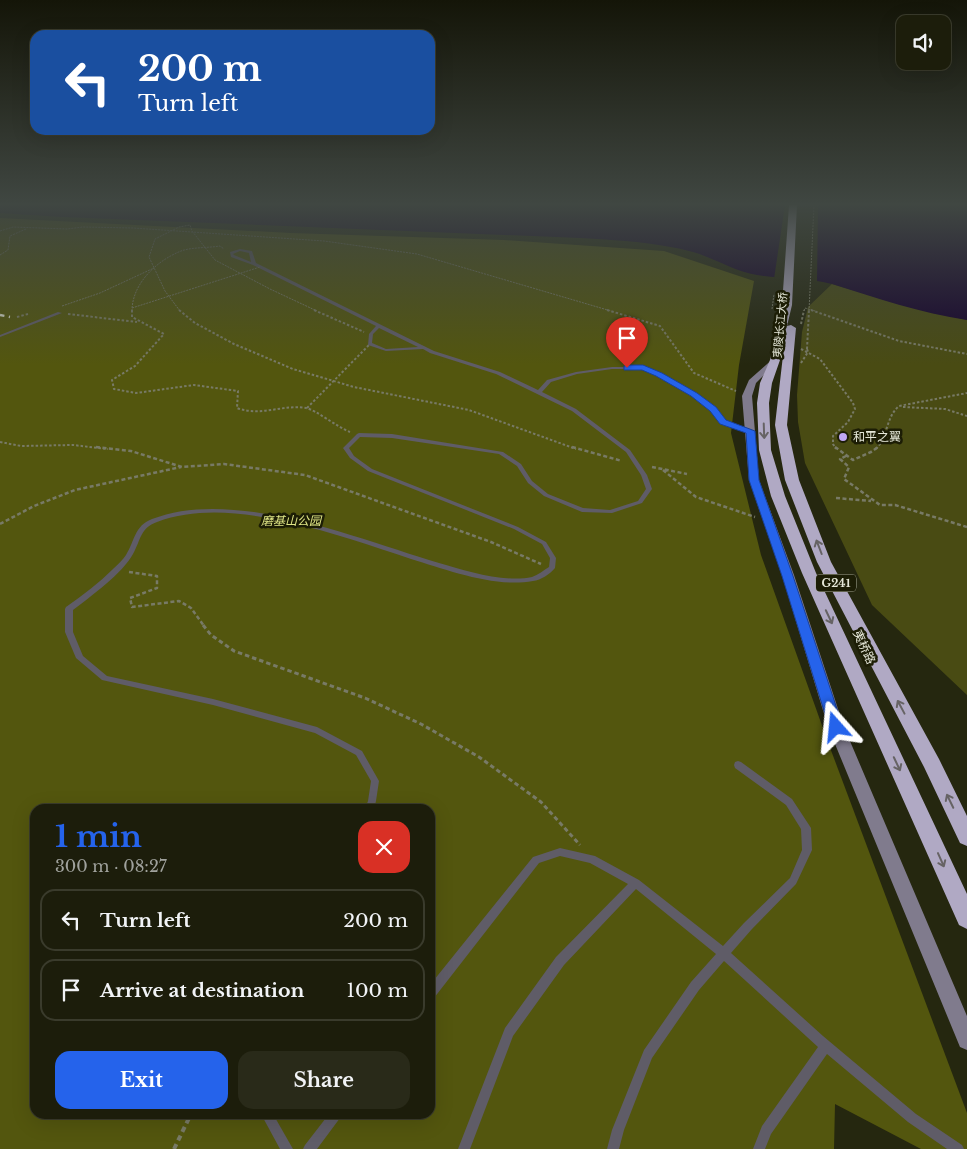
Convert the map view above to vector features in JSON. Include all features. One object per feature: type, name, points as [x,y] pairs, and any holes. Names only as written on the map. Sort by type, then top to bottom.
[{"type":"highway","name":"夷陵长江大桥","points":[[776,385],[776,360],[787,305],[790,259]]},
{"type":"highway","name":"夷陵长江大桥","points":[[776,385],[793,259]]},
{"type":"highway","name":"夷桥路","points":[[776,385],[781,425],[792,480],[824,562],[932,766],[967,837]]},
{"type":"highway","name":"夷桥路","points":[[776,385],[764,403],[765,450],[778,496],[809,573],[967,918]]},
{"type":"street","points":[[776,360],[752,382],[747,396],[754,480],[836,727],[967,1040]]},
{"type":"lane","points":[[239,259],[254,264],[422,348],[498,373],[574,410],[628,451],[644,475],[649,489],[640,502],[610,512],[582,510],[546,495],[530,482],[519,465],[501,454],[401,437],[358,435],[346,448],[352,457],[364,466],[516,528],[544,543],[553,558],[552,568],[534,578],[514,580],[473,575],[328,532],[230,511],[203,510],[175,513],[152,522],[137,533],[128,557],[115,572],[84,599],[69,609],[69,632],[80,658],[106,678],[213,702],[317,730],[359,754],[375,781],[370,804]]},
{"type":"lane","points":[[253,259],[254,264]]},
{"type":"lane","points":[[2,336],[60,313]]},
{"type":"lane","points":[[378,326],[371,334],[370,344],[386,350],[422,348]]},
{"type":"lane","points":[[539,392],[549,381],[576,373],[612,368],[643,368],[694,394],[713,409],[723,422],[751,434]]},
{"type":"lane","points":[[613,1149],[618,1130],[648,1054],[695,986],[748,926],[793,881],[807,850],[806,828],[789,802],[738,765]]},
{"type":"lane","points":[[435,988],[536,860],[560,852],[592,859],[636,883],[724,953],[826,1045],[912,1118],[958,1149]]},
{"type":"lane","points":[[464,1149],[509,1032],[560,961],[636,883]]},
{"type":"lane","points":[[758,1149],[766,1130],[826,1045]]},
{"type":"lane","points":[[270,1119],[287,1149]]},
{"type":"lane","points":[[309,1149],[332,1119]]},
{"type":"path","points":[[150,259],[171,302],[189,319],[244,350],[306,373],[373,391],[423,400],[482,414],[600,457],[687,474]]},
{"type":"path","points":[[60,307],[100,293],[169,259]]},
{"type":"path","points":[[213,259],[302,306],[371,334]]},
{"type":"path","points":[[433,259],[660,326],[694,373],[747,396]]},
{"type":"path","points":[[807,349],[811,259]]},
{"type":"path","points":[[138,322],[132,317],[132,300],[140,284],[155,267]]},
{"type":"path","points":[[132,308],[260,267]]},
{"type":"path","points":[[800,327],[805,308],[899,341],[967,354]]},
{"type":"path","points":[[17,317],[43,311],[153,325],[164,334],[135,366],[112,380],[114,389],[136,392],[194,385],[238,391],[237,408],[248,412],[307,408],[339,428],[358,435]]},
{"type":"path","points":[[307,408],[370,344]]},
{"type":"path","points":[[798,348],[820,359],[853,403],[855,409],[848,422],[833,436],[832,444],[838,451],[853,460],[868,455],[881,445],[888,431],[892,412],[899,406],[967,393]]},
{"type":"path","points":[[899,406],[945,409],[967,416]]},
{"type":"path","points":[[0,442],[21,446],[73,445],[132,451],[182,467]]},
{"type":"path","points":[[846,456],[840,459],[849,467],[844,480],[861,490],[872,501],[880,505],[895,505],[967,527]]},
{"type":"path","points":[[0,524],[34,506],[75,490],[182,467],[224,464],[305,475],[491,542],[552,568]]},
{"type":"path","points":[[662,469],[696,497],[769,522]]},
{"type":"path","points":[[836,498],[872,501]]},
{"type":"path","points":[[115,572],[144,573],[158,576],[156,588],[130,598],[132,607],[178,600],[191,608],[212,635],[234,651],[365,698],[421,724],[479,757],[541,802],[592,859]]},
{"type":"path","points":[[174,1149],[189,1119]]},
{"type":"shaded area","points":[[710,259],[967,259],[967,320],[882,300],[832,284],[766,276],[733,268]]},
{"type":"shaded area","points":[[832,284],[910,307],[967,320],[967,695],[872,605],[805,463],[798,422],[797,395],[802,332],[808,307]]},
{"type":"green space","name":"磨基山公园","points":[[0,259],[687,259],[754,281],[739,365],[731,433],[761,555],[829,745],[967,1113],[967,1149],[921,1149],[835,1104],[834,1149],[0,1149]]},
{"type":"pier","points":[[777,259],[817,259],[817,283],[774,279]]},
{"type":"railway","points":[[0,315],[10,317]]},
{"type":"place","name":"和平之翼","points":[[843,437]]},
{"type":"route","points":[[627,368],[643,368],[659,374],[694,394],[713,409],[723,422],[751,431],[754,480],[788,576],[836,727]]}]
